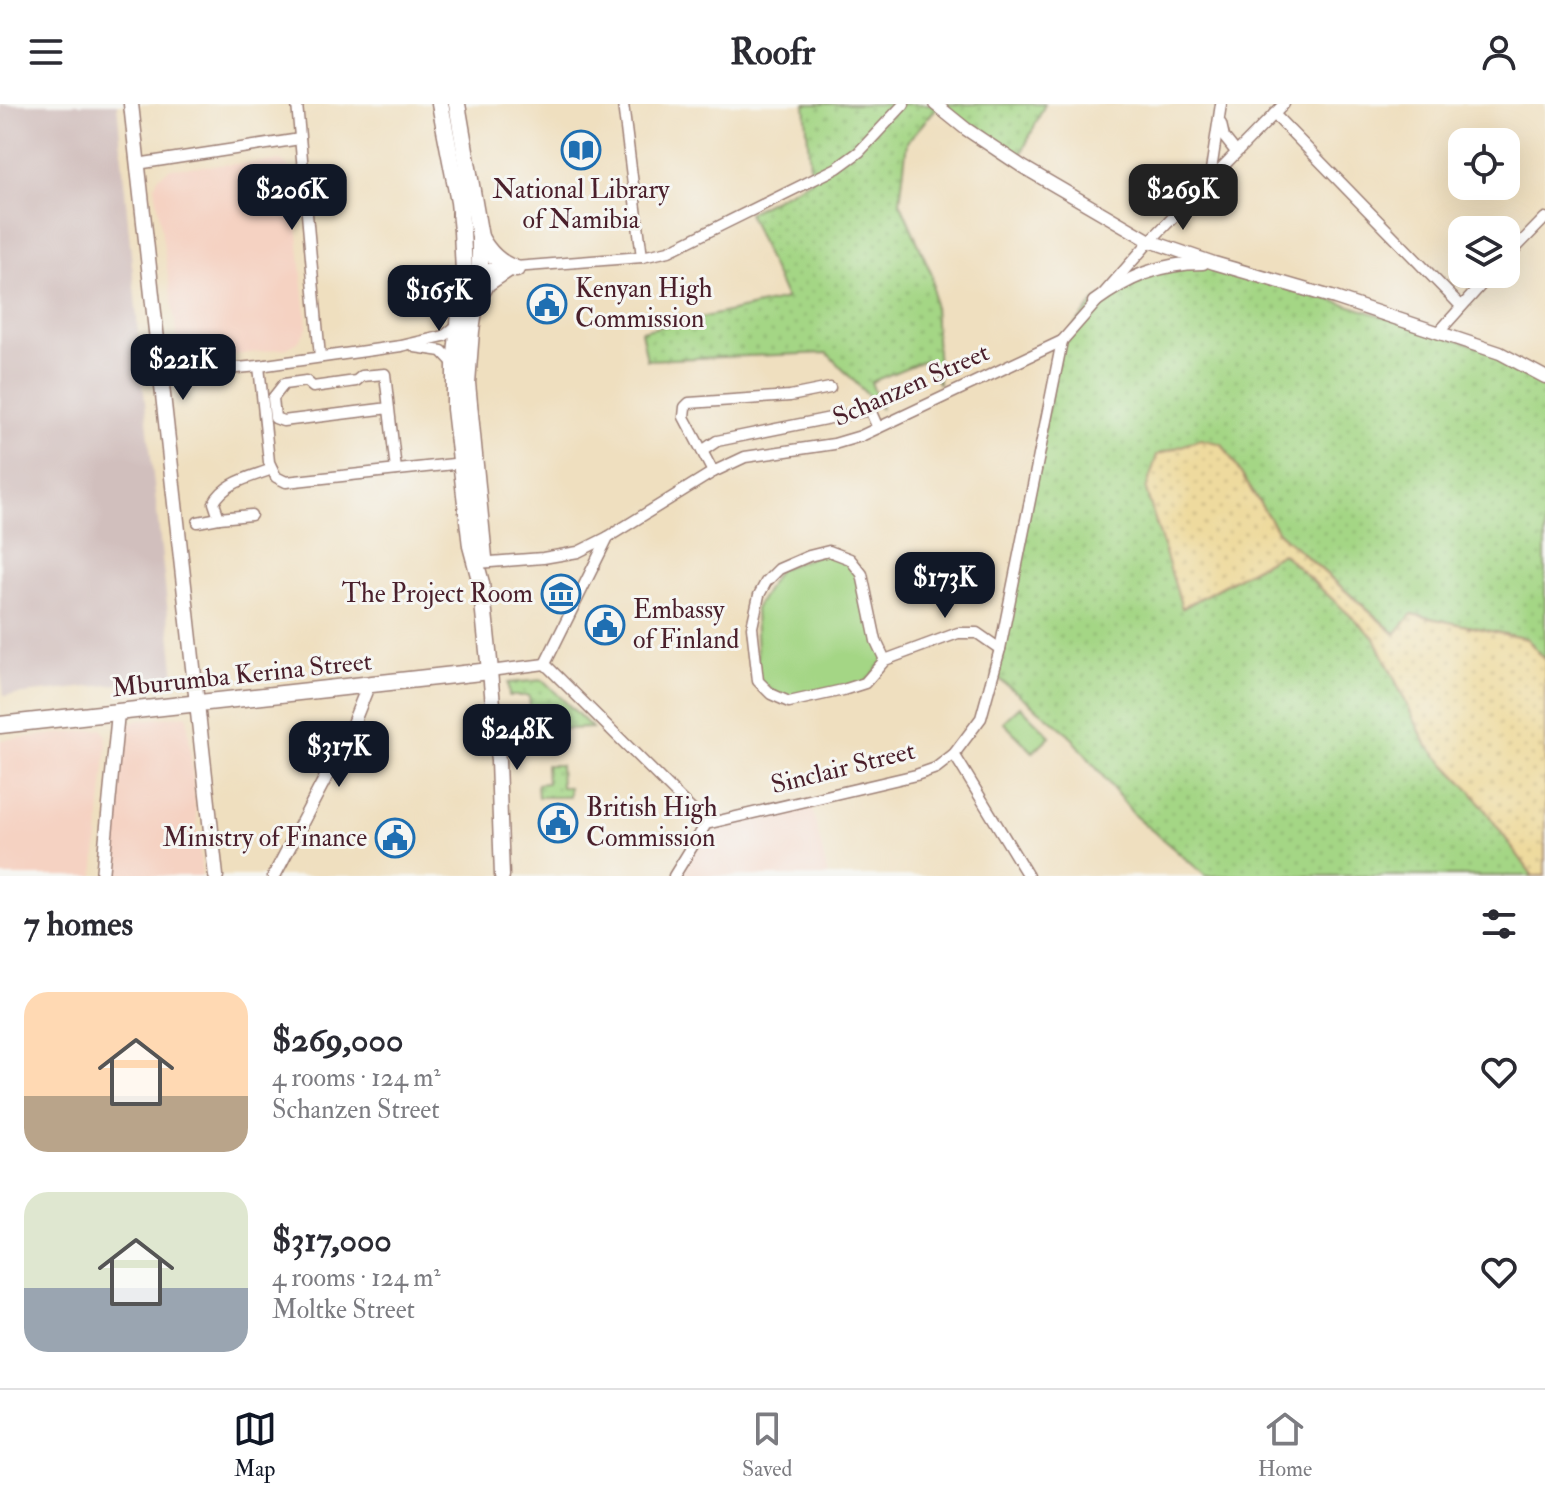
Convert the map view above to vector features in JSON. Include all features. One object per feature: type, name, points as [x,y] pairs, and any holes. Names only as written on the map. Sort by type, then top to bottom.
[{"type":"main road","points":[[131,104],[216,876]]},
{"type":"main road","points":[[440,104],[459,202],[463,289],[455,365],[455,409],[467,463],[490,671],[498,761],[502,876]]},
{"type":"main road","points":[[457,104],[480,237],[477,304],[467,372],[467,463]]},
{"type":"main road","points":[[477,304],[482,288],[512,269],[497,259],[480,237]]},
{"type":"main road","name":"Mburumba Kerina Street","points":[[0,725],[490,671]]},
{"type":"street","points":[[297,104],[320,357]]},
{"type":"street","points":[[623,104],[642,257]]},
{"type":"street","points":[[463,289],[467,277],[480,269],[642,257],[657,255],[684,244],[837,168],[859,152],[904,104]]},
{"type":"street","points":[[935,104],[1023,167],[1150,241],[1500,353],[1545,377]]},
{"type":"street","name":"Schanzen Street","points":[[479,563],[578,552],[713,472],[745,457],[834,444],[878,428],[1062,341],[1150,241],[1284,104]]},
{"type":"street","points":[[1221,109],[1224,137],[1236,152]]},
{"type":"street","points":[[1210,178],[1221,109]]},
{"type":"street","points":[[1274,114],[1460,305]]},
{"type":"street","points":[[137,164],[300,139]]},
{"type":"street","points":[[1520,244],[1545,218]]},
{"type":"street","points":[[1094,302],[1116,285],[1152,269],[1178,263],[1214,263]]},
{"type":"street","points":[[1438,333],[1477,288]]},
{"type":"street","points":[[161,375],[259,366],[401,346],[444,336],[460,324]]},
{"type":"street","name":"Sinclair Street","points":[[706,824],[936,768],[954,754],[981,718],[1000,649],[1062,341]]},
{"type":"street","points":[[401,346],[442,351],[455,365]]},
{"type":"street","points":[[259,366],[274,473],[286,482],[467,463]]},
{"type":"street","points":[[389,408],[283,421],[275,418],[273,398],[284,384],[306,381],[313,387],[356,381],[362,376],[382,373],[386,377],[396,470]]},
{"type":"street","points":[[713,472],[684,417],[685,407],[689,403],[790,396],[830,388]]},
{"type":"street","points":[[702,451],[717,441],[870,410],[878,428]]},
{"type":"street","points":[[219,518],[214,503],[218,495],[234,483],[274,473]]},
{"type":"street","points":[[198,522],[251,515]]},
{"type":"street","points":[[545,664],[608,537]]},
{"type":"street","points":[[885,660],[876,641],[862,574],[850,559],[829,551],[809,556],[779,569],[766,582],[759,595],[752,627],[758,681],[771,694],[789,702],[865,683],[885,660],[958,633],[977,633],[1000,649]]},
{"type":"street","points":[[490,671],[545,664]]},
{"type":"street","points":[[545,664],[706,824],[674,876]]},
{"type":"street","points":[[274,876],[350,731],[368,686]]},
{"type":"street","points":[[102,876],[118,713]]},
{"type":"street","points":[[954,754],[1028,876]]},
{"type":"shaded area","points":[[0,104],[117,104],[175,678],[4,696],[0,666]]},
{"type":"shaded area","points":[[280,161],[292,172],[307,327],[298,342],[287,348],[197,360],[178,345],[155,185],[158,177],[171,168]]},
{"type":"shaded area","points":[[187,715],[202,876],[111,876],[125,722]]},
{"type":"shaded area","points":[[102,729],[107,745],[94,876],[0,876],[0,740]]},
{"type":"shaded area","points":[[810,799],[828,876],[674,876],[706,824]]},
{"type":"green space","points":[[805,104],[1045,104],[1017,163],[938,106],[907,142],[900,202],[932,275],[939,384],[925,360],[871,382],[881,409],[827,353],[647,360],[641,331],[786,299],[748,213],[811,180]]},
{"type":"green space","points":[[1214,263],[1500,353],[1545,379],[1545,660],[1527,639],[1413,614],[1396,634],[1278,532],[1222,444],[1175,582],[1183,608],[1282,553],[1375,638],[1426,744],[1472,792],[1533,876],[1206,876],[1135,816],[1069,734],[993,674],[1062,341],[1094,302],[1152,269]]},
{"type":"green space","points":[[829,551],[858,566],[885,660],[865,683],[789,702],[758,681],[755,609],[779,569]]},
{"type":"green space","points":[[543,680],[592,728],[532,730],[529,696],[509,696],[508,683]]},
{"type":"green space","points":[[1020,706],[1050,736],[1033,752],[1003,722]]},
{"type":"green space","points":[[546,765],[560,765],[561,787],[569,787],[569,797],[538,797],[537,784],[547,783]]},
{"type":"sand","points":[[1200,439],[1222,444],[1278,532],[1395,634],[1412,614],[1527,639],[1545,660],[1545,876],[1533,876],[1472,792],[1426,744],[1375,638],[1282,553],[1182,608],[1146,490],[1157,455]]},
{"type":"place","name":"National Library of Namibia","points":[[581,150]]},
{"type":"place","name":"Kenyan High Commission","points":[[547,304]]},
{"type":"place","name":"The Project Room","points":[[561,594]]},
{"type":"place","name":"Embassy of Finland","points":[[605,625]]},
{"type":"place","name":"British High Commission","points":[[558,823]]},
{"type":"place","name":"Ministry of Finance","points":[[395,838]]}]
